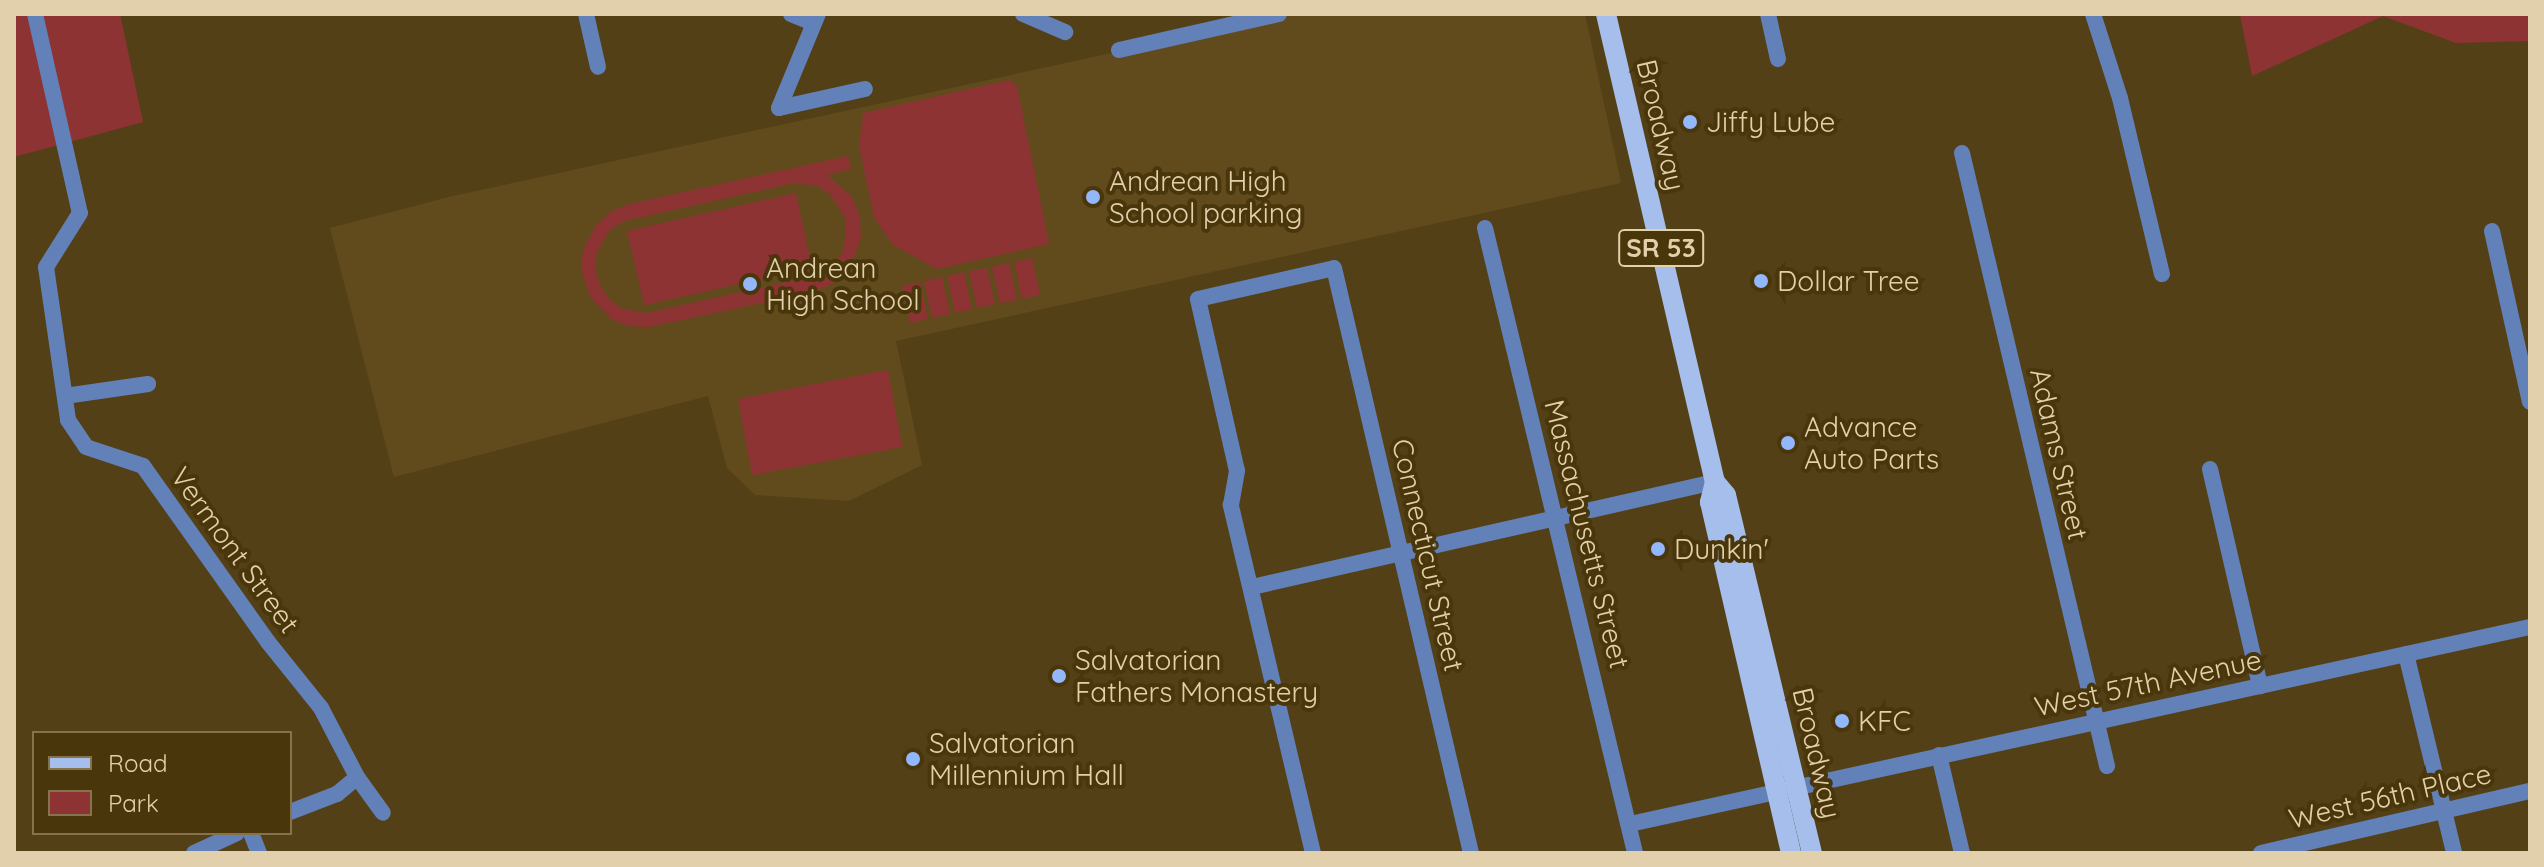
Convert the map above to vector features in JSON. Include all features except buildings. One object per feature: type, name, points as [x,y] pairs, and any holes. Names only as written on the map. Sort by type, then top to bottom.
[{"type":"main road","name":"Broadway","points":[[1606,14],[1715,482],[1710,502],[1787,789],[1812,853]]},
{"type":"main road","name":"Broadway","points":[[1787,789],[1791,853]]},
{"type":"street","name":"Vermont Street","points":[[35,14],[80,213],[46,267],[68,420],[86,447],[143,466],[268,642],[321,708],[357,777],[383,813]]},
{"type":"street","points":[[586,14],[598,67]]},
{"type":"street","points":[[791,14],[816,19],[779,108],[865,89]]},
{"type":"street","points":[[1023,14],[1065,32]]},
{"type":"street","points":[[1119,50],[1279,14]]},
{"type":"street","points":[[1768,14],[1778,59]]},
{"type":"street","points":[[2093,14],[2120,98],[2162,274]]},
{"type":"street","name":"Adams Street","points":[[1962,153],[2107,766]]},
{"type":"street","name":"Massachusetts Street","points":[[1485,228],[1635,853]]},
{"type":"street","points":[[2492,231],[2530,402]]},
{"type":"street","name":"Connecticut Street","points":[[1252,587],[1231,505],[1237,471],[1198,299],[1334,268],[1471,853]]},
{"type":"street","points":[[65,396],[148,384]]},
{"type":"street","points":[[2210,469],[2260,686]]},
{"type":"street","points":[[1313,853],[1252,587],[1715,482]]},
{"type":"street","name":"West 57th Avenue","points":[[1630,824],[2530,627]]},
{"type":"street","points":[[2406,654],[2454,853]]},
{"type":"street","points":[[1939,755],[1962,853]]},
{"type":"street","points":[[292,811],[337,794],[357,777]]},
{"type":"street","name":"West 56th Place","points":[[2261,853],[2530,791]]},
{"type":"street","points":[[194,853],[233,835]]},
{"type":"shaded area","name":"Andrean High School","points":[[1292,14],[1585,14],[1621,183],[896,341],[922,465],[849,501],[755,495],[727,468],[708,396],[394,477],[330,228],[453,196]]},
{"type":"green space","points":[[14,14],[120,14],[143,122],[14,157]]},
{"type":"green space","points":[[2240,14],[2530,14],[2530,41],[2456,43],[2383,16],[2252,76]]},
{"type":"green space","points":[[1009,80],[1017,86],[1049,244],[937,269],[893,245],[874,217],[859,146],[863,113]]},
{"type":"green space","points":[[848,156],[851,169],[827,175],[851,196],[860,216],[861,238],[850,268],[834,283],[814,292],[649,327],[629,326],[611,319],[591,298],[581,270],[583,250],[596,225],[611,212],[629,204]],"holes":[[[794,183],[817,186],[830,194],[846,219],[844,249],[836,262],[818,275],[647,313],[622,309],[609,299],[600,285],[595,269],[597,252],[610,230],[624,221]]]},
{"type":"green space","points":[[796,193],[812,268],[644,305],[627,231]]},
{"type":"green space","points":[[1032,258],[1040,295],[1022,299],[1014,262]]},
{"type":"green space","points":[[1009,263],[1017,300],[1000,303],[992,267]]},
{"type":"green space","points":[[987,268],[995,304],[977,308],[969,271]]},
{"type":"green space","points":[[964,272],[972,309],[955,313],[947,276]]},
{"type":"green space","points":[[942,277],[950,314],[932,318],[924,281]]},
{"type":"green space","points":[[920,282],[928,319],[910,323],[902,286]]},
{"type":"green space","points":[[888,370],[902,447],[752,475],[738,399]]},
{"type":"place","name":"Jiffy Lube","points":[[1690,122]]},
{"type":"place","name":"Andrean High School parking","points":[[1093,197]]},
{"type":"place","name":"Dollar Tree","points":[[1761,281]]},
{"type":"place","name":"Andrean High School","points":[[750,284]]},
{"type":"place","name":"Advance Auto Parts","points":[[1788,443]]},
{"type":"place","name":"Dunkin'","points":[[1658,549]]},
{"type":"place","name":"Salvatorian Fathers Monastery","points":[[1059,676]]},
{"type":"place","name":"KFC","points":[[1842,721]]},
{"type":"place","name":"Salvatorian Millennium Hall","points":[[913,759]]}]
